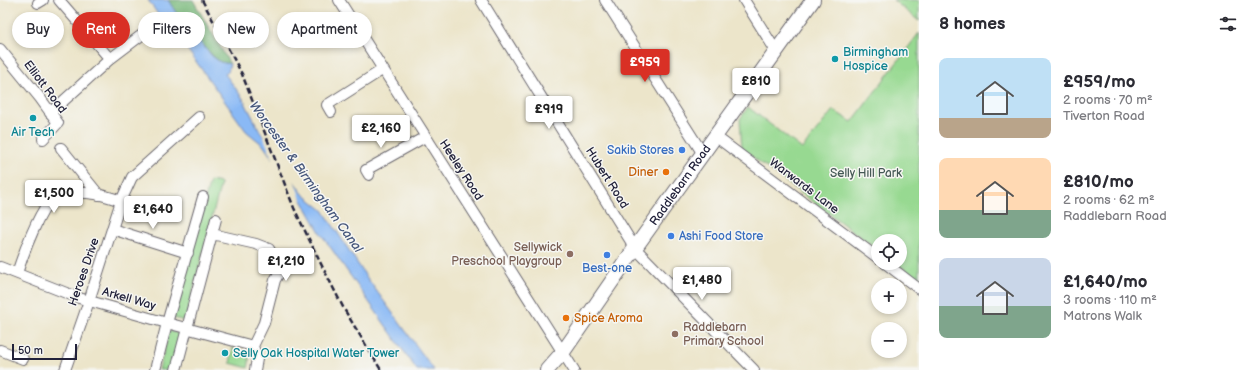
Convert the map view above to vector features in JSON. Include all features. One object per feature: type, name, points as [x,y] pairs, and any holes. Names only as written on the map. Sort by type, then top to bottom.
[{"type":"street","points":[[59,0],[110,59]]},
{"type":"street","name":"Heeley Road","points":[[338,0],[536,313],[574,370]]},
{"type":"street","name":"Hubert Road","points":[[481,0],[635,248],[754,370]]},
{"type":"street","points":[[605,0],[703,154]]},
{"type":"street","points":[[744,0],[776,51]]},
{"type":"street","name":"Raddlebarn Road","points":[[547,370],[563,352],[635,248],[812,0]]},
{"type":"street","points":[[50,113],[110,59],[138,38]]},
{"type":"street","name":"Elliott Road","points":[[0,49],[58,123],[43,139]]},
{"type":"street","points":[[331,112],[326,105],[382,70]]},
{"type":"street","name":"Heroes Drive","points":[[65,370],[121,201],[132,177],[198,117]]},
{"type":"street","name":"Warwards Lane","points":[[715,136],[871,253]]},
{"type":"street","points":[[368,175],[366,170],[425,137]]},
{"type":"street","points":[[62,148],[99,195]]},
{"type":"street","points":[[17,273],[28,242],[49,201],[58,193],[88,192],[108,196],[121,201]]},
{"type":"street","points":[[155,370],[203,197]]},
{"type":"street","points":[[176,370],[216,218]]},
{"type":"street","points":[[112,229],[188,253]]},
{"type":"street","points":[[212,234],[256,244],[269,249],[280,268],[275,280],[264,323],[253,346],[257,359],[254,370]]},
{"type":"street","name":"Arkell Way","points":[[0,267],[79,298],[253,346]]},
{"type":"street","points":[[895,270],[919,288]]},
{"type":"street","points":[[0,350],[23,358]]},
{"type":"green space","points":[[168,0],[193,0],[200,12],[176,12]]},
{"type":"green space","points":[[893,0],[919,0],[919,21]]},
{"type":"green space","points":[[205,21],[213,35],[213,48],[221,48],[230,64],[220,62],[205,47]]},
{"type":"green space","name":"Selly Hill Park","points":[[919,33],[919,280],[905,270],[907,270],[907,234],[871,234],[871,245],[742,149],[740,119],[748,107],[802,149],[833,110],[852,122]]},
{"type":"green space","points":[[210,181],[221,183],[185,321],[173,318]]},
{"type":"green space","points":[[169,331],[181,334],[171,370],[159,370]]},
{"type":"green space","points":[[233,348],[247,354],[249,359],[248,368],[230,363]]},
{"type":"water","points":[[148,0],[168,0],[176,12],[156,12]]},
{"type":"water","points":[[186,48],[205,48],[220,62],[230,64],[228,72],[225,74],[242,97],[261,133],[303,194],[323,210],[365,275],[434,370],[417,370],[321,234],[303,202],[263,145],[246,131]]},
{"type":"pier","points":[[259,125],[292,174],[303,205],[276,168]]},
{"type":"railway","points":[[202,0],[242,74],[294,208],[320,262],[344,309],[381,370]]},
{"type":"place","name":"Birmingham Hospice","points":[[835,59]]},
{"type":"place","name":"Air Tech","points":[[33,118]]},
{"type":"place","name":"Sakib Stores","points":[[682,150]]},
{"type":"place","name":"Diner","points":[[666,172]]},
{"type":"place","name":"Ashi Food Store","points":[[671,236]]},
{"type":"place","name":"Sellywick Preschool Playgroup","points":[[570,254]]},
{"type":"place","name":"Best-one","points":[[607,255]]},
{"type":"place","name":"Spice Aroma","points":[[566,318]]},
{"type":"place","name":"Raddlebarn Primary School","points":[[675,334]]},
{"type":"place","name":"Selly Oak Hospital Water Tower","points":[[225,353]]},
{"type":"water label","name":"Worcester & Birmingham Canal","points":[[306,177]]}]
